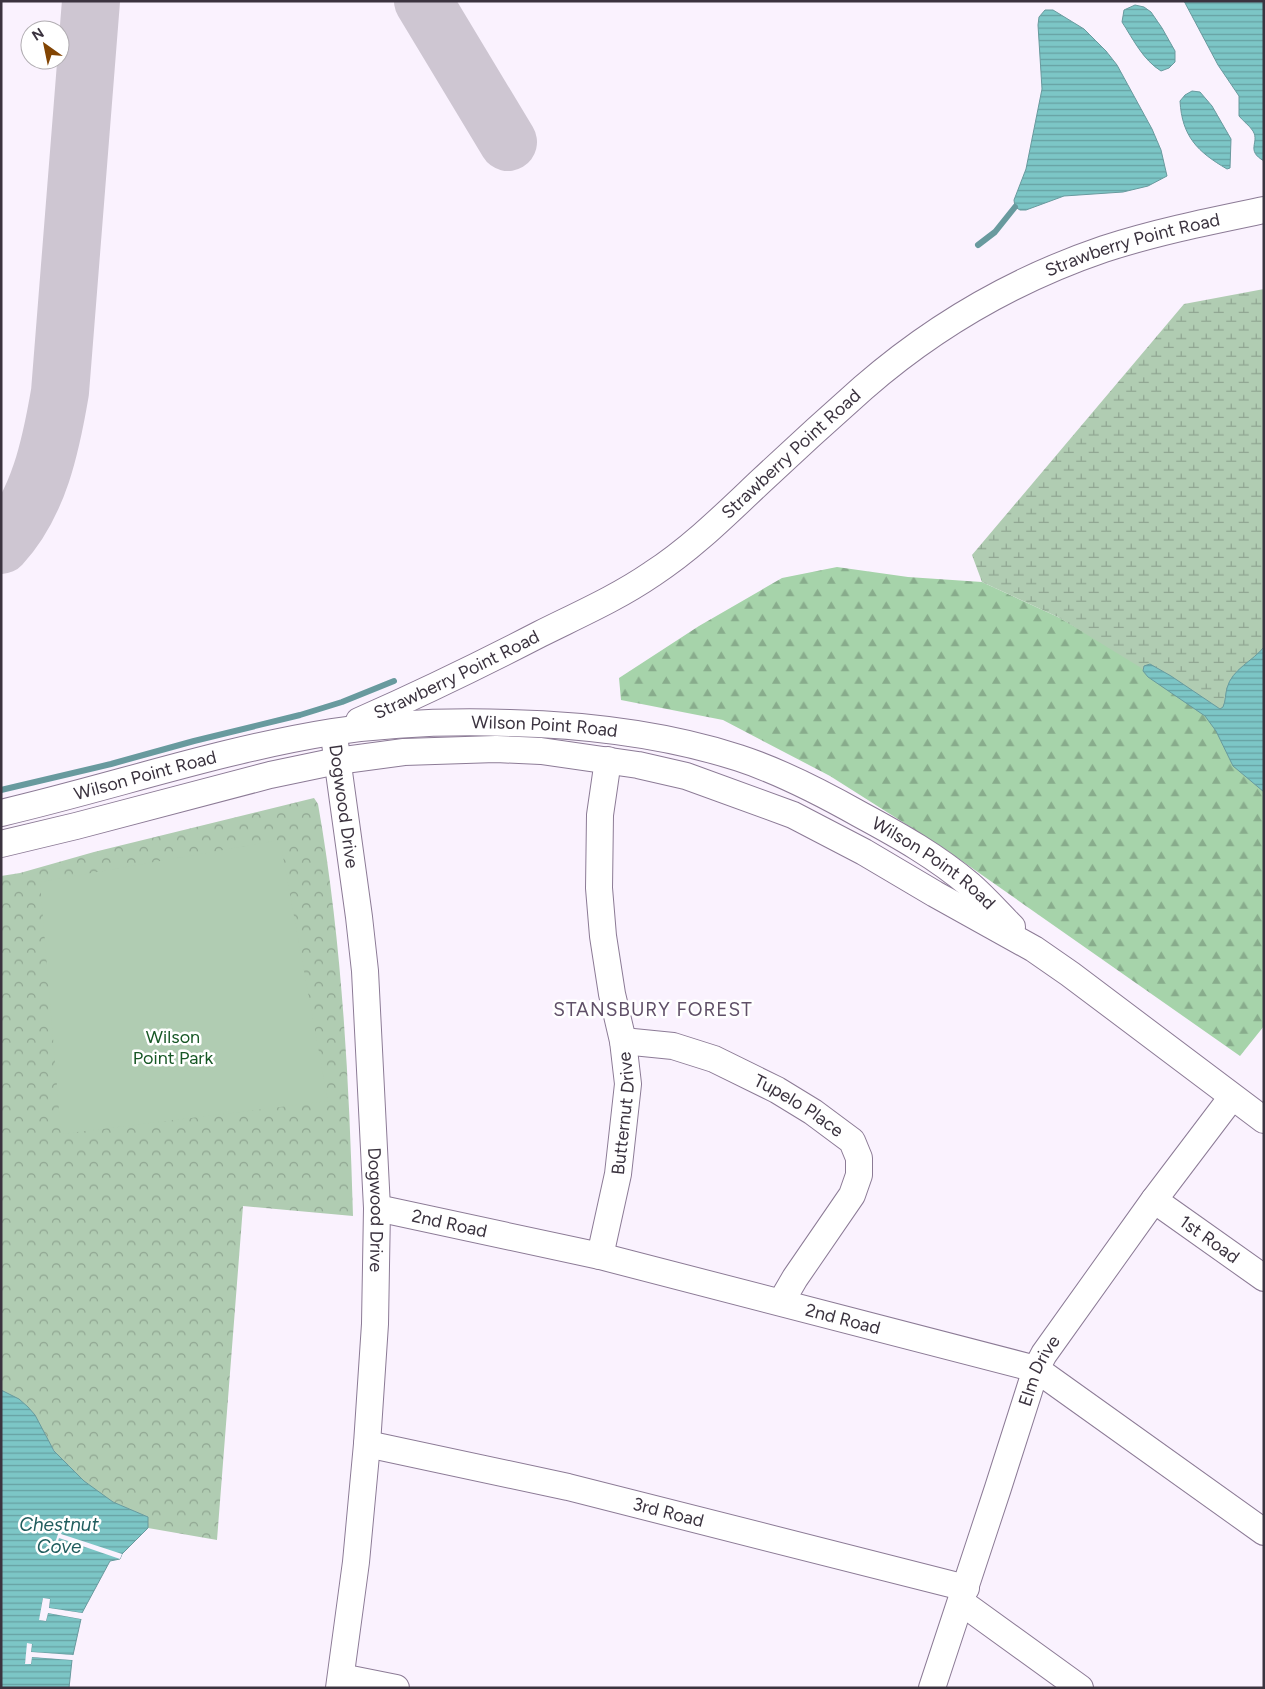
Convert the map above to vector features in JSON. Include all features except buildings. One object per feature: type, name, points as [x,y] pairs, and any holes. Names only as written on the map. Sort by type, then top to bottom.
[{"type":"street","name":"Strawberry Point Road","points":[[333,732],[426,692],[604,602],[651,575],[687,550],[792,451],[864,387],[906,353],[948,323],[988,301],[1049,272],[1104,250],[1188,226],[1264,210]]},
{"type":"street","name":"Wilson Point Road","points":[[1,813],[254,747],[333,732],[425,723],[478,722],[560,725],[656,736],[739,758],[790,778],[925,850],[971,886],[1034,949]]},
{"type":"street","name":"Dogwood Drive","points":[[333,732],[365,971],[377,1208],[375,1324],[367,1444],[356,1562],[340,1682]]},
{"type":"street","name":"Wilson Point Road","points":[[1,844],[270,775],[338,761],[404,752],[496,749],[541,751],[638,764],[686,776],[793,815],[864,852],[1034,949],[1264,1120]]},
{"type":"street","name":"Butternut Drive","points":[[600,1256],[618,1174],[628,1084],[623,1041],[612,994],[603,936],[599,888],[600,815],[608,760]]},
{"type":"street","name":"Tupelo Place","points":[[623,1041],[673,1046],[714,1058],[777,1090],[813,1112],[852,1141],[859,1158],[858,1175],[852,1195],[795,1278],[781,1302]]},
{"type":"street","name":"Elm Drive","points":[[932,1688],[1036,1369],[1044,1354],[1154,1200],[1232,1097]]},
{"type":"street","name":"1st Road","points":[[1154,1200],[1264,1278]]},
{"type":"street","name":"2nd Road","points":[[377,1208],[600,1256],[1036,1369],[1264,1532]]},
{"type":"street","name":"3rd Road","points":[[367,1444],[568,1487],[963,1595],[1080,1688]]},
{"type":"street","points":[[340,1682],[396,1688]]},
{"type":"green space","points":[[1264,289],[1264,650],[1228,721],[1058,617],[982,582],[972,555],[1184,304]]},
{"type":"green space","points":[[837,567],[908,577],[982,582],[1058,617],[1136,661],[1194,700],[1264,789],[1264,1026],[1240,1056],[942,847],[830,776],[723,720],[621,700],[619,678],[699,626],[782,578]]},
{"type":"green space","name":"Wilson Point Park","points":[[314,798],[318,804],[326,855],[339,958],[349,1113],[353,1216],[243,1206],[217,1540],[148,1528],[147,1517],[115,1503],[76,1474],[54,1451],[31,1412],[22,1403],[1,1390],[1,876],[20,873],[94,852]]},
{"type":"green space","points":[[280,840],[328,1101],[61,1134],[40,882]]},
{"type":"water","points":[[1184,1],[1264,1],[1264,161],[1255,153],[1255,135],[1253,131],[1239,116],[1239,96],[1218,65]]},
{"type":"water","points":[[1135,5],[1144,7],[1151,12],[1175,51],[1175,62],[1169,68],[1161,71],[1149,61],[1122,22],[1124,10]]},
{"type":"water","points":[[1045,10],[1053,10],[1084,29],[1117,65],[1152,129],[1161,150],[1167,176],[1148,186],[1123,192],[1064,196],[1026,210],[1020,210],[1015,207],[1014,200],[1026,169],[1042,89],[1038,25],[1039,17]]},
{"type":"water","points":[[1192,91],[1200,92],[1212,106],[1231,139],[1230,168],[1227,169],[1200,150],[1188,134],[1181,114],[1180,101]]},
{"type":"water","points":[[1264,647],[1264,792],[1233,766],[1216,731],[1205,716],[1148,677],[1143,671],[1144,666],[1150,664],[1220,709],[1225,702],[1227,688],[1233,676]]},
{"type":"water","name":"Chestnut Cove","points":[[1,1390],[19,1399],[28,1407],[35,1415],[54,1451],[84,1481],[113,1502],[148,1517],[148,1528],[122,1554],[120,1559],[110,1561],[82,1613],[49,1608],[50,1599],[43,1599],[40,1620],[46,1621],[48,1613],[81,1619],[73,1655],[31,1652],[32,1644],[25,1663],[31,1664],[31,1657],[72,1660],[69,1688],[1,1688]]},
{"type":"pier","points":[[60,1528],[63,1529],[61,1534],[122,1554],[120,1559],[59,1538],[57,1544],[55,1543]]},
{"type":"pier","points":[[43,1598],[50,1599],[49,1608],[82,1613],[82,1615],[48,1610],[46,1608],[47,1601],[45,1601],[42,1618],[44,1618],[48,1611],[82,1616],[81,1619],[48,1613],[46,1621],[39,1620]]},
{"type":"pier","points":[[27,1643],[32,1644],[31,1652],[73,1655],[72,1660],[32,1657],[31,1664],[25,1664]]},
{"type":"waterway","points":[[978,245],[995,232],[1015,207]]},
{"type":"waterway","points":[[1,790],[111,764],[300,715],[342,702],[394,681]]},
{"type":"taxiway","points":[[1,545],[14,529],[34,493],[47,453],[60,392],[91,1]]},
{"type":"taxiway","points":[[423,1],[508,142]]},
{"type":"district","name":"STANSBURY FOREST","points":[[653,1009]]}]
